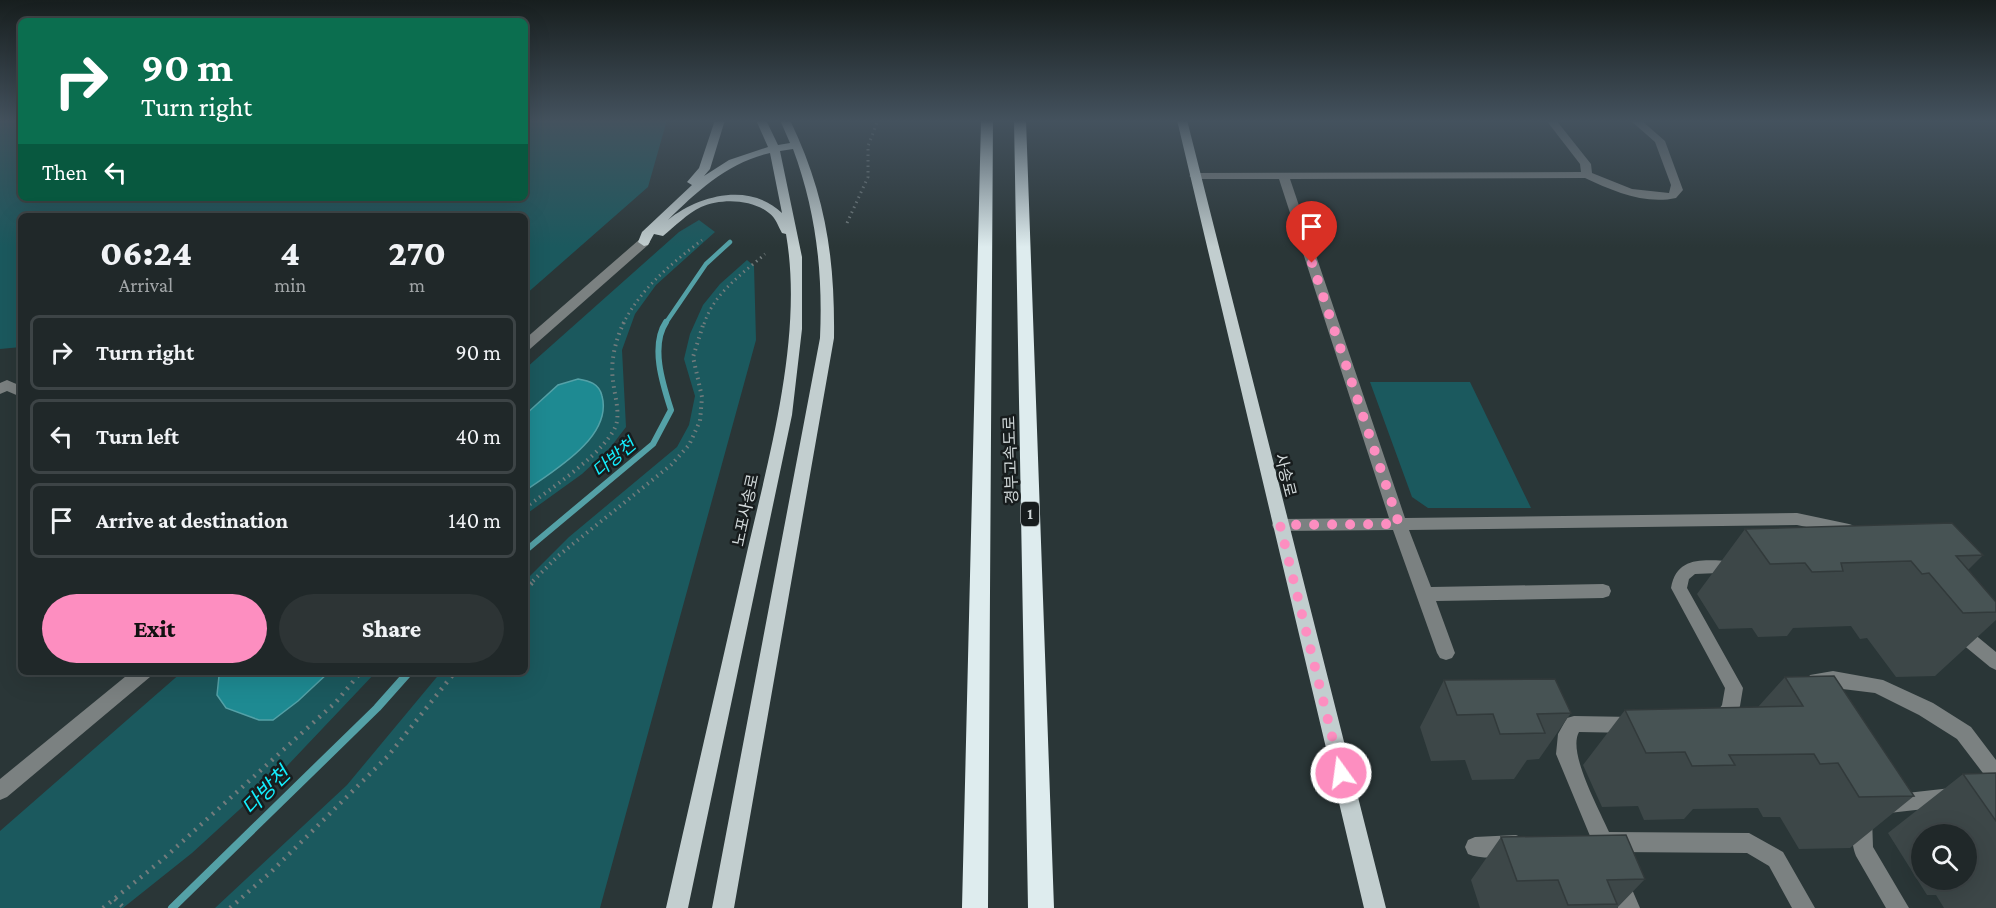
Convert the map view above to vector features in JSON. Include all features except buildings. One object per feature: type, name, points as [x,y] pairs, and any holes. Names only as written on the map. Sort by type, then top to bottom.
[{"type":"highway","name":"경부고속도로","points":[[975,908],[986,162]]},
{"type":"highway","name":"경부고속도로","points":[[1021,162],[1041,908]]},
{"type":"main road","points":[[648,238],[704,169],[706,162]]},
{"type":"main road","points":[[648,238],[706,190],[729,174],[754,162]]},
{"type":"main road","name":"노포사송로","points":[[676,908],[785,415],[795,329],[796,257],[778,162]]},
{"type":"main road","points":[[723,908],[827,338],[830,292],[826,249],[813,185],[805,162]]},
{"type":"main road","name":"사송로","points":[[1192,162],[1375,908]]},
{"type":"main road","points":[[648,238],[697,205],[718,199],[734,198],[746,199],[780,216],[794,248]]},
{"type":"street","points":[[1584,162],[1587,175]]},
{"type":"street","points":[[1195,176],[1587,175],[1639,196],[1656,198],[1672,196],[1677,190],[1677,184],[1667,162]]},
{"type":"street","points":[[1284,177],[1399,524],[1446,653]]},
{"type":"street","points":[[528,343],[648,238]]},
{"type":"street","points":[[2,385],[18,391]]},
{"type":"street","points":[[1280,525],[1797,519],[1860,533]]},
{"type":"street","points":[[1703,723],[1724,720],[1731,706],[1734,688],[1679,588],[1682,576],[1692,568],[1759,566]]},
{"type":"street","points":[[1425,594],[1603,591]]},
{"type":"street","points":[[1944,619],[1996,662]]},
{"type":"street","points":[[0,791],[140,675]]},
{"type":"street","points":[[1802,681],[1833,679],[1877,686],[1926,709],[1964,733],[1996,775]]},
{"type":"street","points":[[1629,908],[1566,753],[1568,734],[1574,724],[1645,725]]},
{"type":"street","points":[[1898,908],[1863,849],[1859,802],[1967,795]]},
{"type":"street","points":[[1579,843],[1749,843],[1776,859],[1804,908]]},
{"type":"street","points":[[1475,847],[1533,844]]},
{"type":"path","points":[[847,223],[868,177],[868,162]]},
{"type":"path","points":[[528,506],[605,444],[617,424],[612,370],[620,329],[636,300],[660,273],[702,240]]},
{"type":"path","points":[[528,587],[558,556],[671,465],[689,446],[700,421],[702,397],[693,357],[708,310],[720,293],[765,254]]},
{"type":"path","points":[[103,908],[162,860],[336,702],[358,675]]},
{"type":"path","points":[[230,908],[272,871],[388,756],[453,675]]},
{"type":"path","points":[[115,899],[124,908]]},
{"type":"shaded area","points":[[0,162],[18,162],[18,201],[528,201],[528,162],[655,162],[648,187],[528,292],[528,213],[18,213],[18,347],[0,349]]},
{"type":"shaded area","points":[[699,220],[715,232],[656,285],[635,314],[622,350],[626,427],[610,448],[582,474],[528,513],[528,366],[679,232]]},
{"type":"shaded area","points":[[747,260],[754,266],[756,340],[600,908],[215,908],[347,785],[439,675],[528,675],[528,578],[569,537],[677,447],[689,425],[695,396],[684,359],[690,334],[703,305],[720,284]]},
{"type":"shaded area","points":[[578,379],[593,383],[599,388],[603,411],[599,425],[590,439],[565,463],[528,489],[528,412],[558,385]]},
{"type":"shaded area","points":[[1370,382],[1470,382],[1531,508],[1428,508],[1412,497]]},
{"type":"shaded area","points":[[179,675],[373,675],[287,766],[192,853],[123,908],[0,908],[0,831]]},
{"type":"shaded area","points":[[326,675],[273,720],[259,720],[226,708],[217,695],[219,676]]},
{"type":"waterway","name":"다방천","points":[[665,324],[706,264],[730,242]]},
{"type":"waterway","name":"다방천","points":[[528,548],[653,444],[671,410],[658,354],[661,332],[665,324]]},
{"type":"waterway","name":"다방천","points":[[172,908],[377,708],[406,675]]},
{"type":"route","points":[[1312,263],[1399,524],[1280,525],[1341,773]]}]
